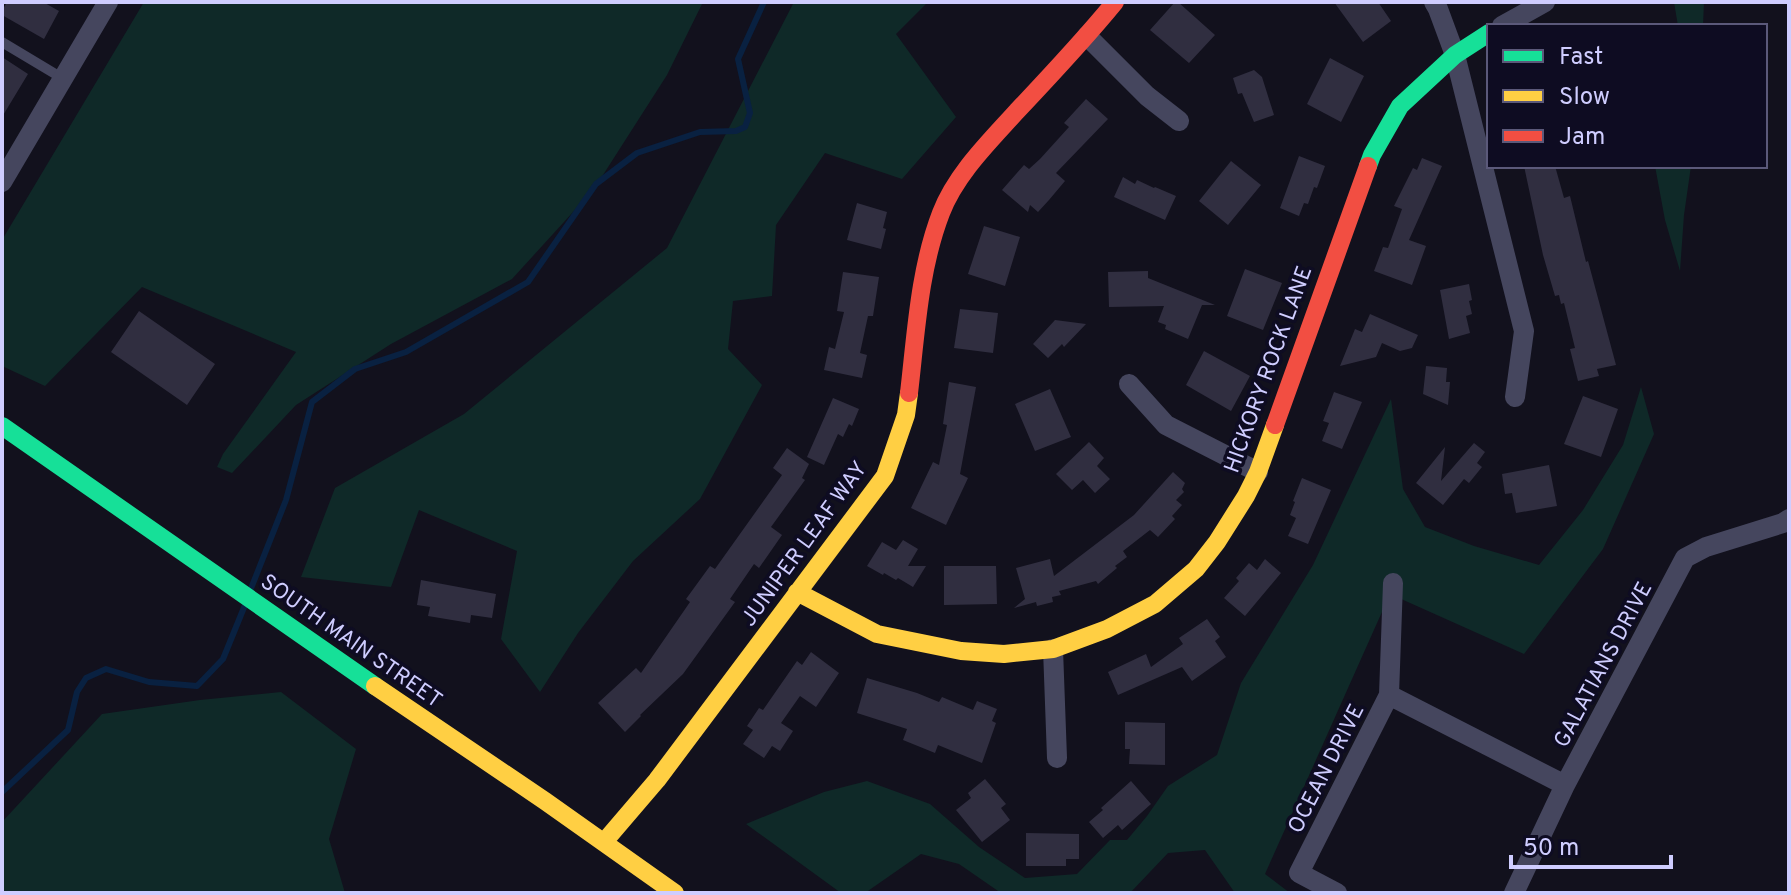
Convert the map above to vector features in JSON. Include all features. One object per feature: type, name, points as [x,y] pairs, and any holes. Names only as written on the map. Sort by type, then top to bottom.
[{"type":"street","points":[[2,182],[108,2]]},
{"type":"street","name":"JUNIPER LEAF WAY","points":[[604,842],[657,780],[885,476],[906,415],[921,294],[941,212],[960,178],[981,151],[1115,2]]},
{"type":"street","points":[[1434,2],[1455,55],[1524,331],[1515,397]]},
{"type":"street","points":[[1506,24],[1545,2]]},
{"type":"street","name":"HICKORY ROCK LANE","points":[[797,592],[877,634],[975,652],[1004,654],[1053,649],[1107,629],[1155,604],[1196,569],[1217,542],[1258,472],[1372,155],[1400,106],[1455,55],[1487,34]]},
{"type":"street","points":[[1087,36],[1147,96],[1179,121]]},
{"type":"street","points":[[1129,384],[1166,425],[1258,472]]},
{"type":"street","name":"SOUTH MAIN STREET","points":[[2,426],[675,893]]},
{"type":"street","name":"GALATIANS DRIVE","points":[[1514,893],[1565,785],[1685,558],[1706,547],[1789,519]]},
{"type":"street","points":[[1389,695],[1393,583]]},
{"type":"street","points":[[1053,649],[1057,758]]},
{"type":"street","name":"OCEAN DRIVE","points":[[1337,893],[1299,873],[1389,695],[1565,785]]},
{"type":"lane","points":[[2,42],[62,78]]},
{"type":"green space","points":[[144,2],[703,2],[667,75],[594,189],[512,279],[391,344],[296,405],[232,473],[217,467],[223,454],[296,352],[142,287],[45,386],[2,366],[2,240]]},
{"type":"green space","points":[[794,2],[928,2],[896,34],[956,117],[902,179],[825,153],[776,225],[772,296],[733,301],[728,349],[762,385],[700,499],[633,561],[578,633],[540,692],[501,639],[517,551],[419,510],[391,587],[301,577],[335,488],[464,414],[667,248]]},
{"type":"green space","points":[[1674,2],[1704,2],[1703,24],[1678,24]]},
{"type":"green space","points":[[1655,168],[1691,168],[1680,271],[1665,220]]},
{"type":"green space","points":[[1641,387],[1654,434],[1603,549],[1524,654],[1390,594],[1265,874],[1290,893],[1235,893],[1205,850],[1168,853],[1130,893],[1001,893],[959,864],[921,854],[865,893],[841,893],[746,824],[824,792],[867,781],[930,804],[979,847],[1025,878],[1077,874],[1110,840],[1127,840],[1168,786],[1217,755],[1241,683],[1313,565],[1391,399],[1403,489],[1425,527],[1474,546],[1539,565],[1583,510],[1623,445]]},
{"type":"green space","points":[[281,692],[356,749],[329,839],[345,893],[2,893],[2,822],[102,714]]},
{"type":"building","points":[[7,2],[43,2],[59,11],[44,39],[2,15]]},
{"type":"building","points":[[1175,2],[1215,35],[1189,63],[1150,30]]},
{"type":"building","points":[[1334,2],[1378,2],[1391,21],[1363,42]]},
{"type":"building","points":[[2,57],[28,74],[2,117]]},
{"type":"building","points":[[1330,58],[1364,76],[1341,122],[1307,104]]},
{"type":"building","points":[[1254,70],[1262,77],[1274,115],[1254,122],[1233,78]]},
{"type":"building","points":[[1086,99],[1108,119],[1056,173],[1065,181],[1049,200],[1038,212],[1030,205],[1028,212],[1002,190],[1024,165],[1029,169],[1040,159],[1069,127],[1064,123]]},
{"type":"building","points":[[1299,156],[1325,166],[1317,188],[1314,187],[1308,204],[1304,203],[1299,216],[1280,208]]},
{"type":"building","points":[[1422,158],[1442,166],[1409,240],[1426,246],[1412,285],[1374,271],[1383,247],[1388,248],[1402,209],[1394,206],[1413,168],[1417,170]]},
{"type":"building","points":[[1231,161],[1261,185],[1228,225],[1199,201]]},
{"type":"building","points":[[1524,168],[1556,168],[1564,198],[1570,196],[1616,365],[1597,369],[1599,376],[1578,381],[1570,349],[1575,348],[1564,303],[1561,304],[1559,295],[1555,296]]},
{"type":"building","points":[[1123,177],[1135,184],[1137,180],[1176,196],[1165,220],[1114,197]]},
{"type":"building","points":[[857,203],[887,212],[881,249],[847,240]]},
{"type":"building","points":[[984,226],[1020,237],[1005,286],[968,274]]},
{"type":"building","points":[[1245,269],[1282,283],[1263,330],[1227,316]]},
{"type":"building","points":[[1148,271],[1148,278],[1215,305],[1202,305],[1188,339],[1165,329],[1166,325],[1158,322],[1164,306],[1109,307],[1108,272]]},
{"type":"building","points":[[843,272],[879,277],[873,316],[868,316],[860,353],[867,355],[862,378],[824,370],[829,347],[835,349],[844,312],[837,311]]},
{"type":"building","points":[[1469,284],[1472,314],[1466,316],[1470,333],[1449,339],[1440,290]]},
{"type":"building","points":[[960,309],[998,313],[993,353],[954,348]]},
{"type":"building","points":[[139,311],[215,364],[187,405],[111,352]]},
{"type":"building","points":[[1370,314],[1418,335],[1412,348],[1400,351],[1382,343],[1376,357],[1340,366],[1355,329],[1362,332]]},
{"type":"building","points":[[1055,320],[1086,324],[1064,347],[1062,344],[1048,358],[1033,344]]},
{"type":"building","points":[[1204,351],[1250,376],[1231,411],[1186,385]]},
{"type":"building","points":[[1426,366],[1447,368],[1446,382],[1450,382],[1448,405],[1423,394]]},
{"type":"building","points":[[949,382],[976,387],[960,474],[968,478],[946,525],[911,508],[933,462],[939,465],[947,425],[943,424]]},
{"type":"building","points":[[1050,389],[1071,437],[1035,451],[1015,404]]},
{"type":"building","points":[[1334,392],[1362,402],[1342,449],[1322,441],[1329,423],[1323,421]]},
{"type":"building","points":[[1583,396],[1618,409],[1601,457],[1564,444]]},
{"type":"building","points":[[833,398],[859,409],[843,437],[838,434],[824,465],[807,457]]},
{"type":"building","points":[[1089,442],[1104,458],[1097,466],[1110,479],[1095,493],[1083,480],[1072,490],[1056,474]]},
{"type":"building","points":[[1474,443],[1485,452],[1477,463],[1482,467],[1469,483],[1464,479],[1443,505],[1416,483],[1445,447],[1441,481]]},
{"type":"building","points":[[787,448],[809,464],[802,478],[805,480],[771,527],[782,535],[759,568],[754,564],[730,599],[735,602],[683,674],[625,732],[598,703],[636,668],[641,673],[690,602],[686,599],[710,566],[715,569],[782,475],[773,468]]},
{"type":"building","points":[[1549,465],[1557,506],[1516,513],[1512,493],[1505,494],[1502,474]]},
{"type":"building","points":[[1173,472],[1185,483],[1184,492],[1176,500],[1182,505],[1172,516],[1175,519],[1158,537],[1150,530],[1123,551],[1127,557],[1098,584],[1096,581],[1059,591],[1061,595],[1052,597],[1053,602],[1037,606],[1036,602],[1014,608],[1025,599],[1016,568],[1050,559],[1054,576],[1134,515]]},
{"type":"building","points":[[1302,478],[1331,490],[1308,544],[1288,536],[1296,518],[1290,515]]},
{"type":"building","points":[[903,540],[918,549],[908,566],[926,566],[913,587],[867,566],[882,542],[896,550]]},
{"type":"building","points":[[1265,559],[1281,573],[1245,616],[1224,598],[1249,563],[1257,570]]},
{"type":"building","points":[[944,566],[996,566],[997,604],[944,605]]},
{"type":"building","points":[[421,580],[496,594],[492,618],[471,615],[470,623],[428,616],[430,607],[417,605]]},
{"type":"building","points":[[1207,619],[1220,637],[1215,641],[1226,657],[1192,681],[1182,667],[1118,695],[1108,672],[1146,654],[1151,667],[1183,644],[1179,638]]},
{"type":"building","points":[[811,652],[839,673],[816,707],[800,696],[781,723],[793,731],[780,751],[772,746],[764,758],[743,744],[753,730],[747,726],[759,708],[763,710],[797,661],[802,665]]},
{"type":"building","points":[[867,678],[939,702],[942,697],[973,710],[977,701],[997,709],[992,721],[996,723],[982,763],[938,745],[935,753],[903,740],[907,729],[857,713]]},
{"type":"building","points":[[1125,722],[1165,723],[1165,765],[1129,764],[1130,749],[1125,749]]},
{"type":"building","points":[[985,779],[1006,804],[1001,808],[1010,820],[982,842],[956,810],[971,798],[968,793]]},
{"type":"building","points":[[1131,781],[1151,804],[1122,830],[1118,825],[1103,838],[1089,822]]},
{"type":"building","points":[[1026,833],[1079,834],[1079,859],[1066,859],[1066,866],[1026,866]]},
{"type":"waterway","points":[[250,591],[286,500],[312,402],[355,369],[406,352],[528,282],[596,184],[637,153],[700,132],[736,131],[745,127],[750,113],[738,59],[764,2]]},
{"type":"waterway","points":[[2,792],[68,730],[77,692],[86,678],[106,669],[149,682],[197,686],[223,659],[245,605]]},
{"type":"traffic: fast","points":[[1368,166],[1400,106],[1455,55],[1487,34]]},
{"type":"traffic: fast","points":[[2,426],[375,686]]},
{"type":"traffic: slow","points":[[604,842],[657,780],[885,476],[906,415],[909,393]]},
{"type":"traffic: slow","points":[[797,592],[877,634],[961,651],[1004,654],[1053,649],[1107,629],[1155,604],[1196,569],[1246,496],[1275,425]]},
{"type":"traffic: slow","points":[[375,686],[675,893]]},
{"type":"traffic: jam","points":[[909,393],[923,279],[947,199],[985,147],[1115,2]]},
{"type":"traffic: jam","points":[[1275,425],[1368,166]]}]
